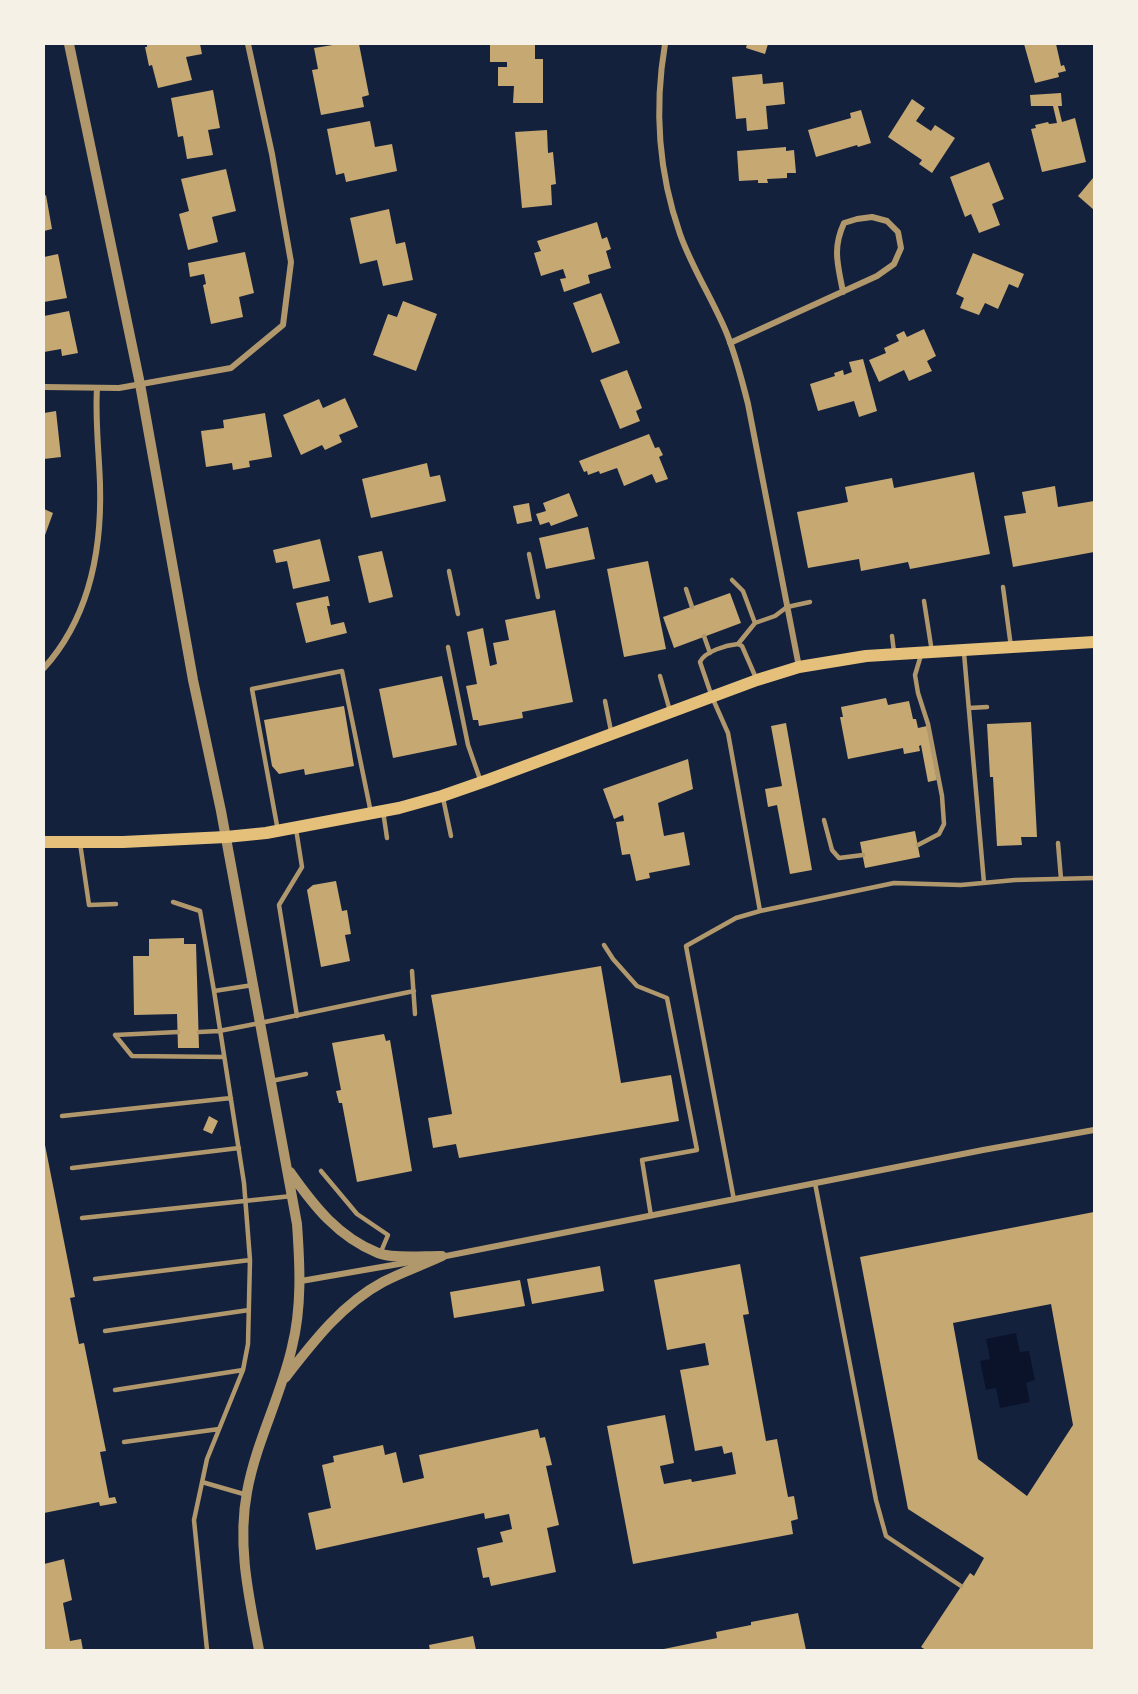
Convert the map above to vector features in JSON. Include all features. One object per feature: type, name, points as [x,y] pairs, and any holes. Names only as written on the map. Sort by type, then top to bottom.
[{"type":"main road","points":[[44,842],[187,840],[295,828],[377,812],[442,796],[757,680],[799,668],[866,656],[1095,642]]},
{"type":"street","points":[[69,44],[140,384],[193,680],[226,837],[297,1224],[301,1281],[293,1347],[255,1461],[243,1527],[243,1563],[259,1650]]},
{"type":"street","points":[[44,387],[119,388],[231,368],[283,325],[291,262],[272,154],[248,44]]},
{"type":"street","points":[[665,44],[659,77],[658,119],[661,161],[668,196],[681,236],[730,343],[748,404],[799,668]]},
{"type":"street","points":[[730,343],[843,292],[877,276],[894,264],[901,248],[898,232],[887,221],[872,217],[844,223],[836,250],[843,292]]},
{"type":"street","points":[[44,668],[56,654],[78,618],[91,581],[98,543],[100,486],[95,419],[97,388]]},
{"type":"street","points":[[301,1281],[442,1257],[1095,1130]]},
{"type":"street","points":[[287,1168],[318,1210],[345,1234],[380,1254],[442,1257]]},
{"type":"street","points":[[281,1383],[320,1334],[352,1303],[382,1283],[442,1257]]},
{"type":"lane","points":[[529,554],[537,597]]},
{"type":"lane","points":[[449,571],[458,614]]},
{"type":"lane","points":[[732,580],[742,591],[755,623]]},
{"type":"lane","points":[[1003,587],[1011,647]]},
{"type":"lane","points":[[686,589],[692,607]]},
{"type":"lane","points":[[918,845],[939,834],[944,824],[942,796],[928,724],[915,675],[927,652],[924,601]]},
{"type":"lane","points":[[760,911],[728,732],[712,697],[700,662],[710,652],[738,644],[755,623],[774,616],[787,607],[810,602]]},
{"type":"lane","points":[[704,636],[710,652]]},
{"type":"lane","points":[[892,636],[894,654]]},
{"type":"lane","points":[[738,644],[742,646],[757,680]]},
{"type":"lane","points":[[448,647],[468,745],[481,782]]},
{"type":"lane","points":[[964,650],[984,883]]},
{"type":"lane","points":[[278,831],[252,690],[342,671],[377,812],[387,838]]},
{"type":"lane","points":[[660,676],[671,712]]},
{"type":"lane","points":[[605,701],[612,734]]},
{"type":"lane","points":[[969,708],[987,707]]},
{"type":"lane","points":[[442,796],[451,836]]},
{"type":"lane","points":[[824,820],[832,850],[839,858],[863,855]]},
{"type":"lane","points":[[295,828],[302,867],[279,905],[297,1016]]},
{"type":"lane","points":[[80,842],[89,905],[116,904]]},
{"type":"lane","points":[[1058,843],[1061,879]]},
{"type":"lane","points":[[734,1200],[686,946],[736,918],[894,883],[961,885],[1095,878]]},
{"type":"lane","points":[[173,902],[200,911],[239,1148],[250,1260],[248,1344],[243,1370],[207,1460],[194,1520],[207,1650]]},
{"type":"lane","points":[[604,945],[636,986],[667,998],[697,1150],[642,1160],[651,1216]]},
{"type":"lane","points":[[412,971],[415,1014]]},
{"type":"lane","points":[[214,991],[253,985]]},
{"type":"lane","points":[[199,1032],[219,1031],[414,991]]},
{"type":"lane","points":[[178,1032],[115,1035],[132,1056],[224,1057]]},
{"type":"lane","points":[[271,1081],[306,1074]]},
{"type":"lane","points":[[62,1116],[231,1098]]},
{"type":"lane","points":[[72,1168],[239,1148]]},
{"type":"lane","points":[[321,1171],[357,1214],[388,1235],[380,1254]]},
{"type":"lane","points":[[815,1183],[876,1500],[886,1536],[961,1586]]},
{"type":"lane","points":[[82,1218],[292,1196]]},
{"type":"lane","points":[[95,1279],[250,1260]]},
{"type":"lane","points":[[105,1331],[249,1310]]},
{"type":"lane","points":[[115,1390],[243,1370]]},
{"type":"lane","points":[[124,1442],[219,1430]]},
{"type":"lane","points":[[202,1482],[247,1495]]},
{"type":"water","points":[[1016,1333],[1020,1352],[1029,1351],[1035,1380],[1026,1383],[1030,1402],[1000,1408],[996,1388],[986,1390],[980,1361],[990,1359],[986,1339]]},
{"type":"building","points":[[147,44],[200,44],[202,54],[186,57],[192,80],[158,88],[152,65],[149,66],[145,47]]},
{"type":"building","points":[[359,44],[369,95],[362,97],[364,107],[321,115],[312,70],[318,69],[314,48]]},
{"type":"building","points":[[490,44],[535,44],[535,59],[543,59],[543,103],[513,103],[514,86],[498,86],[498,67],[507,67],[507,62],[490,62]]},
{"type":"building","points":[[747,44],[768,44],[765,54],[746,48]]},
{"type":"building","points":[[1024,44],[1056,44],[1061,66],[1064,65],[1066,71],[1058,73],[1059,77],[1035,83]]},
{"type":"building","points":[[762,74],[763,84],[783,82],[785,104],[766,106],[768,129],[747,131],[746,118],[736,119],[732,77]]},
{"type":"building","points":[[213,90],[220,128],[208,130],[213,155],[187,159],[183,136],[178,137],[171,98]]},
{"type":"building","points":[[1061,93],[1062,106],[1058,106],[1062,122],[1075,118],[1086,162],[1042,172],[1031,129],[1036,128],[1035,125],[1048,122],[1049,124],[1057,123],[1053,106],[1031,106],[1030,95]]},
{"type":"building","points":[[912,99],[925,108],[916,121],[931,131],[935,125],[955,138],[932,173],[919,164],[922,160],[888,137]]},
{"type":"building","points":[[861,110],[871,143],[816,157],[808,130],[851,118],[850,113]]},
{"type":"building","points":[[370,121],[375,147],[392,144],[397,171],[346,182],[344,173],[336,175],[327,129]]},
{"type":"building","points":[[547,130],[548,153],[553,152],[556,184],[551,185],[552,205],[522,208],[515,132]]},
{"type":"building","points":[[786,147],[786,151],[794,150],[796,173],[787,173],[787,178],[767,179],[768,183],[758,183],[758,180],[739,181],[737,151]]},
{"type":"building","points":[[989,162],[1004,199],[992,204],[1000,225],[979,233],[971,214],[965,217],[950,177]]},
{"type":"building","points":[[226,169],[236,211],[212,217],[218,242],[188,250],[179,214],[189,211],[181,179]]},
{"type":"building","points":[[1093,178],[1094,180],[1094,210],[1078,196]]},
{"type":"building","points":[[46,195],[52,229],[44,231],[44,196]]},
{"type":"building","points":[[389,209],[396,244],[405,242],[413,280],[383,286],[377,260],[360,264],[350,218]]},
{"type":"building","points":[[597,222],[602,239],[607,237],[611,249],[606,251],[611,268],[588,275],[590,283],[564,292],[560,279],[566,278],[563,269],[541,276],[534,253],[541,251],[537,241]]},
{"type":"building","points":[[245,252],[254,293],[239,297],[243,317],[211,324],[203,285],[206,284],[204,274],[190,277],[188,263]]},
{"type":"building","points":[[973,253],[1024,274],[1018,288],[1009,284],[998,309],[985,303],[979,315],[960,308],[964,298],[956,294]]},
{"type":"building","points":[[58,254],[67,298],[44,302],[44,257]]},
{"type":"building","points":[[601,293],[620,343],[592,353],[573,303]]},
{"type":"building","points":[[403,301],[437,314],[416,371],[373,355],[388,314],[397,317]]},
{"type":"building","points":[[69,311],[78,353],[62,356],[61,349],[44,352],[44,316]]},
{"type":"building","points":[[924,329],[936,356],[927,361],[932,371],[909,381],[904,370],[879,382],[869,360],[886,353],[884,348],[899,341],[896,335],[904,331],[907,337]]},
{"type":"building","points":[[863,359],[877,411],[859,417],[854,401],[818,411],[810,384],[835,376],[834,373],[843,370],[844,375],[852,372],[849,362]]},
{"type":"building","points":[[627,370],[642,408],[636,411],[640,421],[620,429],[600,380]]},
{"type":"building","points":[[345,398],[358,427],[339,435],[342,442],[325,450],[322,445],[301,455],[283,415],[319,399],[323,408]]},
{"type":"building","points":[[56,411],[61,457],[44,459],[44,413]]},
{"type":"building","points":[[265,413],[272,457],[249,461],[250,467],[233,470],[232,463],[206,467],[201,431],[224,428],[223,420]]},
{"type":"building","points":[[649,434],[655,448],[659,447],[663,455],[659,457],[668,479],[656,483],[652,474],[624,486],[617,468],[600,474],[599,471],[588,475],[587,471],[584,472],[579,461]]},
{"type":"building","points":[[427,463],[430,477],[440,475],[446,501],[371,518],[362,479]]},
{"type":"building","points":[[974,472],[990,554],[910,569],[908,562],[861,571],[859,559],[808,568],[797,512],[848,502],[845,487],[892,478],[894,488]]},
{"type":"building","points":[[1055,486],[1058,507],[1094,501],[1094,552],[1013,567],[1004,516],[1026,513],[1022,492]]},
{"type":"building","points":[[569,493],[578,516],[551,526],[549,522],[540,525],[536,514],[546,511],[543,503]]},
{"type":"building","points":[[529,503],[532,521],[517,524],[513,506]]},
{"type":"building","points":[[44,509],[53,513],[44,538]]},
{"type":"building","points":[[588,527],[595,559],[546,569],[539,538]]},
{"type":"building","points":[[320,539],[330,581],[293,589],[287,561],[276,563],[273,550]]},
{"type":"building","points":[[382,551],[393,597],[369,603],[358,556]]},
{"type":"building","points":[[648,561],[666,649],[624,657],[607,569]]},
{"type":"building","points":[[730,593],[741,623],[674,648],[663,617]]},
{"type":"building","points":[[328,596],[330,606],[327,606],[331,625],[344,622],[347,633],[306,643],[296,603]]},
{"type":"building","points":[[555,610],[573,702],[522,712],[523,718],[479,726],[478,720],[473,720],[466,686],[477,684],[467,632],[483,628],[490,666],[497,664],[493,643],[509,640],[505,620]]},
{"type":"building","points":[[442,676],[457,745],[393,758],[379,689]]},
{"type":"building","points":[[886,698],[888,705],[909,701],[913,719],[916,719],[918,728],[927,726],[937,780],[928,782],[921,745],[919,746],[920,751],[904,754],[903,748],[848,759],[840,717],[843,717],[841,707]]},
{"type":"building","points":[[344,706],[354,766],[305,775],[304,769],[279,774],[272,766],[264,720]]},
{"type":"building","points":[[1031,722],[1037,837],[1021,837],[1022,845],[997,846],[987,724]]},
{"type":"building","points":[[786,723],[812,870],[790,874],[777,805],[768,807],[765,789],[782,786],[771,726]]},
{"type":"building","points":[[688,759],[693,789],[658,803],[664,836],[684,832],[690,865],[649,873],[650,878],[636,881],[630,854],[622,855],[616,822],[624,821],[623,815],[614,819],[603,789]]},
{"type":"building","points":[[915,831],[920,857],[865,868],[860,842]]},
{"type":"building","points":[[336,881],[342,911],[347,910],[351,934],[345,935],[350,961],[321,967],[307,890],[313,885]]},
{"type":"building","points":[[184,938],[184,944],[196,944],[199,1048],[178,1048],[177,1014],[134,1015],[133,956],[149,956],[149,939]]},
{"type":"building","points":[[601,966],[621,1083],[671,1075],[679,1121],[459,1158],[456,1144],[433,1148],[428,1118],[452,1114],[431,995]]},
{"type":"building","points":[[384,1034],[386,1041],[390,1040],[412,1171],[357,1182],[342,1103],[339,1103],[336,1091],[341,1090],[332,1043]]},
{"type":"building","points":[[209,1116],[218,1121],[212,1134],[203,1130]]},
{"type":"building","points":[[45,1145],[75,1297],[70,1298],[79,1344],[84,1343],[106,1451],[100,1452],[109,1498],[115,1497],[117,1503],[100,1506],[99,1502],[44,1513]]},
{"type":"building","points":[[1094,1212],[1094,1650],[926,1650],[921,1647],[970,1573],[974,1576],[984,1558],[908,1509],[860,1257]],"holes":[[[1051,1304],[1073,1425],[1027,1496],[978,1459],[953,1323]]]},
{"type":"building","points":[[740,1264],[749,1314],[743,1315],[766,1441],[777,1439],[788,1497],[794,1496],[798,1519],[791,1521],[793,1534],[633,1564],[607,1426],[665,1415],[674,1463],[660,1466],[664,1484],[691,1479],[692,1482],[736,1474],[732,1452],[724,1454],[722,1446],[695,1451],[680,1370],[709,1365],[705,1343],[667,1350],[654,1280]]},
{"type":"building","points":[[600,1266],[604,1291],[532,1304],[527,1279]]},
{"type":"building","points":[[520,1280],[525,1306],[454,1318],[450,1292]]},
{"type":"building","points":[[538,1429],[540,1438],[545,1437],[552,1465],[546,1466],[559,1525],[547,1528],[556,1572],[491,1586],[489,1577],[483,1578],[477,1548],[503,1542],[500,1532],[512,1529],[509,1514],[485,1519],[484,1513],[316,1550],[308,1513],[331,1508],[322,1465],[334,1462],[333,1456],[383,1445],[385,1455],[396,1452],[403,1483],[424,1478],[419,1455]]},
{"type":"building","points":[[64,1559],[72,1600],[63,1603],[70,1641],[81,1639],[83,1650],[44,1650],[44,1564]]},
{"type":"building","points":[[798,1613],[806,1650],[659,1650],[717,1638],[716,1632],[751,1625],[751,1622]]},
{"type":"building","points":[[473,1636],[476,1650],[430,1650],[429,1645]]}]
